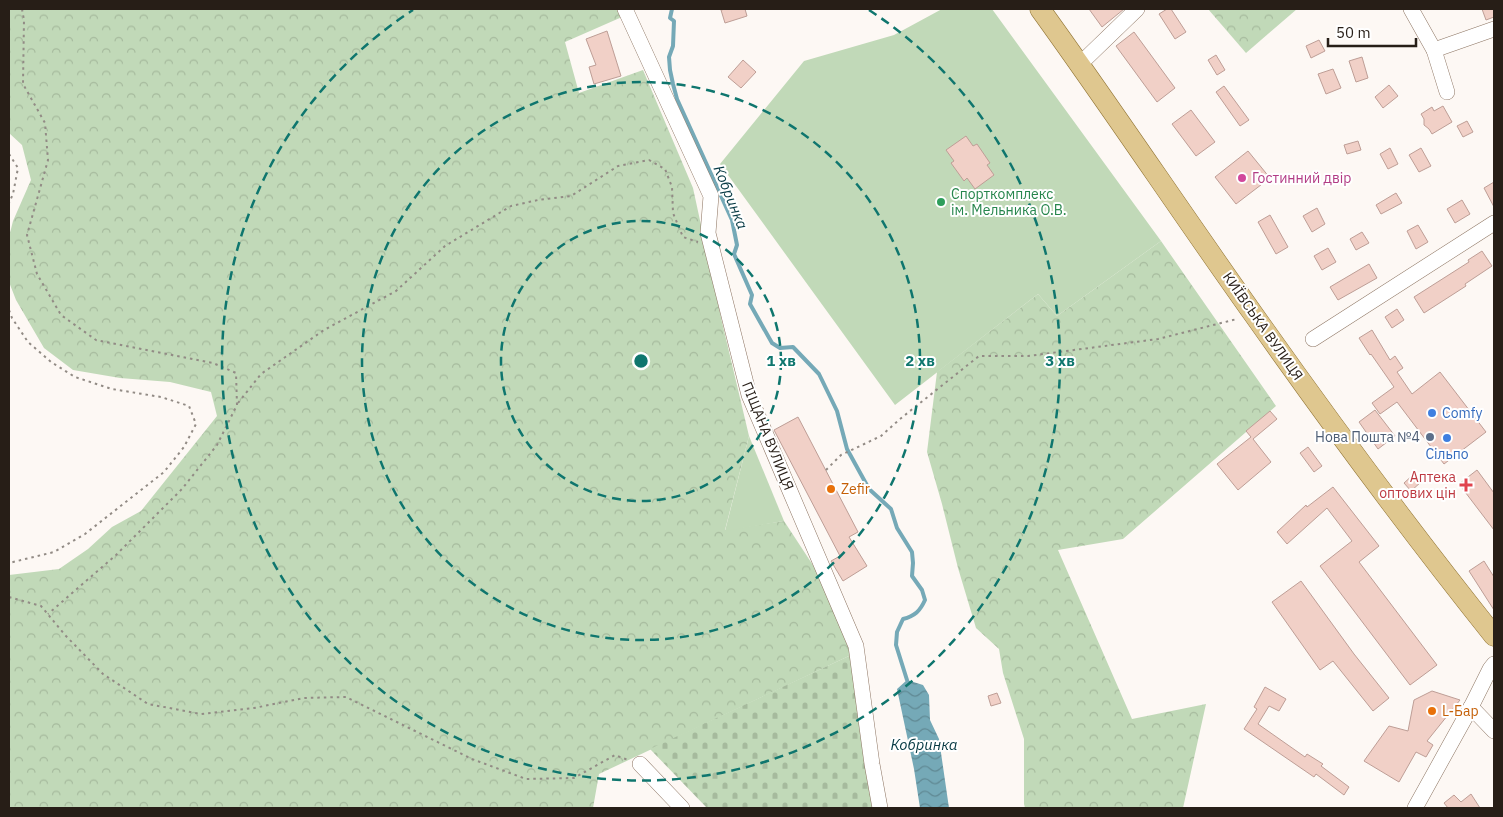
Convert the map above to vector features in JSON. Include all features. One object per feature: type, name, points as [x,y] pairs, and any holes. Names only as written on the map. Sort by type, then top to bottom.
[{"type":"main road","name":"КИЇВСЬКА ВУЛИЦЯ","points":[[1040,9],[1254,315],[1398,513],[1494,636]]},
{"type":"street","points":[[1080,64],[1137,9]]},
{"type":"street","points":[[1411,9],[1434,50],[1447,92]]},
{"type":"street","name":"ПІЩАНА ВУЛИЦЯ","points":[[626,10],[711,196],[709,239],[749,395],[856,646],[880,808]]},
{"type":"street","points":[[1434,50],[1494,29]]},
{"type":"street","points":[[1313,339],[1494,223]]},
{"type":"street","points":[[1414,808],[1494,664]]},
{"type":"street","points":[[1471,707],[1494,731]]},
{"type":"street","points":[[640,764],[682,808]]},
{"type":"path","points":[[22,9],[24,20],[23,84],[45,123],[48,160],[27,235],[37,274],[61,315],[96,340],[213,363],[236,374],[237,404]]},
{"type":"path","points":[[9,154],[18,168],[14,194],[9,203]]},
{"type":"path","points":[[48,614],[116,555],[182,489],[217,445],[237,404],[260,374],[324,330],[396,291],[445,246],[511,206],[571,196],[618,166],[649,160],[665,170],[672,187],[673,213],[683,236],[698,242],[709,239]]},
{"type":"path","points":[[9,310],[12,318],[28,342],[51,362],[75,377],[112,389],[161,397],[189,406],[196,424],[184,447],[164,472],[85,534],[54,552],[9,563]]},
{"type":"path","points":[[826,470],[842,456],[881,436],[979,356],[1028,356],[1158,339],[1254,315]]},
{"type":"path","points":[[9,597],[41,606],[65,635],[103,674],[148,704],[201,714],[254,708],[304,698],[346,697],[472,759],[526,780],[574,778],[615,755],[640,764]]},
{"type":"green space","points":[[9,9],[619,9],[622,17],[565,42],[579,93],[643,70],[693,188],[749,436],[725,530],[784,521],[826,585],[851,655],[599,774],[593,808],[9,808],[9,575],[59,569],[88,549],[112,527],[141,511],[217,416],[211,392],[170,382],[120,378],[73,370],[44,348],[16,300],[9,282],[9,237],[13,221],[31,180],[22,145],[9,133]]},
{"type":"green space","name":"Спорткомплекс ім. Мельника О.В.","points":[[942,9],[992,9],[1161,241],[1057,316],[1038,294],[895,405],[720,164],[804,61],[894,35]]},
{"type":"green space","points":[[1208,9],[1297,9],[1246,53]]},
{"type":"green space","points":[[1161,241],[1276,406],[1123,539],[1058,550],[1132,719],[1206,704],[1183,808],[1025,808],[1024,739],[1003,673],[999,649],[976,628],[927,452],[937,372],[1038,294],[1057,316]]},
{"type":"green space","points":[[749,436],[784,521],[725,531]]},
{"type":"green space","points":[[851,655],[873,808],[707,808],[650,749]]},
{"type":"water","name":"Кобринка","points":[[907,680],[923,685],[929,695],[930,720],[939,739],[949,808],[920,808],[914,769],[897,689]]},
{"type":"building","points":[[745,9],[747,16],[725,23],[721,10]]},
{"type":"building","points":[[1089,9],[1124,9],[1102,27]]},
{"type":"building","points":[[1167,9],[1171,9],[1186,32],[1175,39],[1159,14]]},
{"type":"building","points":[[1482,9],[1494,9],[1494,17],[1486,20]]},
{"type":"building","points":[[607,31],[621,76],[594,84],[589,67],[596,65],[586,39]]},
{"type":"building","points":[[1134,32],[1175,88],[1157,102],[1116,46]]},
{"type":"building","points":[[1319,40],[1325,51],[1311,58],[1306,46]]},
{"type":"building","points":[[1216,55],[1225,70],[1217,75],[1208,60]]},
{"type":"building","points":[[1362,57],[1368,78],[1356,82],[1349,61]]},
{"type":"building","points":[[743,60],[756,72],[741,88],[728,77]]},
{"type":"building","points":[[1333,69],[1341,88],[1326,94],[1318,74]]},
{"type":"building","points":[[1389,85],[1398,96],[1383,108],[1375,97]]},
{"type":"building","points":[[1224,86],[1249,120],[1240,126],[1216,92]]},
{"type":"building","points":[[1443,106],[1452,122],[1432,134],[1424,125],[1424,119],[1421,114],[1432,107],[1434,111]]},
{"type":"building","points":[[1191,110],[1215,142],[1196,156],[1172,124]]},
{"type":"building","points":[[1467,121],[1473,132],[1463,137],[1457,126]]},
{"type":"building","points":[[966,136],[973,146],[977,144],[990,163],[987,165],[994,175],[975,189],[967,178],[964,181],[951,163],[954,161],[946,150]]},
{"type":"building","points":[[1358,141],[1361,150],[1347,154],[1344,145]]},
{"type":"building","points":[[1390,148],[1398,164],[1388,169],[1380,154]]},
{"type":"building","points":[[1421,148],[1431,166],[1419,172],[1409,155]]},
{"type":"building","name":"Гостинний двір","points":[[1248,151],[1270,178],[1236,204],[1215,177]]},
{"type":"building","points":[[1494,182],[1494,207],[1484,188]]},
{"type":"building","points":[[1396,193],[1402,203],[1381,214],[1376,205]]},
{"type":"building","points":[[1462,200],[1470,214],[1455,223],[1447,209]]},
{"type":"building","points":[[1317,208],[1325,224],[1312,232],[1303,216]]},
{"type":"building","points":[[1270,215],[1288,247],[1276,254],[1258,222]]},
{"type":"building","points":[[1418,225],[1428,242],[1416,249],[1407,231]]},
{"type":"building","points":[[1362,232],[1369,243],[1356,250],[1350,239]]},
{"type":"building","points":[[1328,248],[1336,262],[1322,270],[1314,256]]},
{"type":"building","points":[[1482,251],[1492,266],[1465,284],[1466,286],[1424,313],[1414,297],[1469,262],[1468,260]]},
{"type":"building","points":[[1369,264],[1377,278],[1338,300],[1330,287]]},
{"type":"building","points":[[1397,309],[1404,320],[1392,328],[1385,317]]},
{"type":"building","points":[[1372,330],[1390,360],[1395,356],[1403,368],[1397,372],[1412,394],[1440,372],[1486,432],[1444,464],[1397,402],[1380,414],[1372,403],[1394,387],[1359,338]]},
{"type":"building","points":[[1375,410],[1395,436],[1378,449],[1359,422]]},
{"type":"building","points":[[1270,411],[1277,419],[1253,439],[1271,462],[1238,490],[1217,464],[1251,437],[1246,431]]},
{"type":"building","points":[[798,417],[858,532],[849,537],[867,566],[843,581],[831,561],[840,556],[774,430]]},
{"type":"building","points":[[1308,447],[1322,466],[1314,472],[1300,453]]},
{"type":"building","points":[[1477,470],[1494,493],[1494,530],[1459,484]]},
{"type":"building","points":[[1414,474],[1421,482],[1411,491],[1404,483]]},
{"type":"building","points":[[1333,487],[1379,546],[1359,562],[1437,665],[1410,685],[1320,566],[1352,541],[1327,508],[1287,544],[1277,532],[1306,505],[1307,507]]},
{"type":"building","points":[[1484,561],[1494,577],[1494,610],[1469,571]]},
{"type":"building","points":[[1301,581],[1354,654],[1389,698],[1373,711],[1333,661],[1320,670],[1272,602]]},
{"type":"building","points":[[1265,687],[1286,699],[1279,711],[1269,706],[1258,724],[1305,757],[1307,754],[1323,764],[1321,766],[1349,787],[1344,795],[1316,774],[1314,777],[1244,729],[1257,709],[1254,707]]},
{"type":"building","points":[[1432,691],[1460,700],[1427,741],[1433,745],[1426,757],[1416,752],[1399,782],[1364,761],[1389,726],[1408,731],[1414,700]]},
{"type":"building","points":[[997,693],[1001,703],[991,706],[988,696]]},
{"type":"building","points":[[1471,794],[1480,808],[1448,808],[1444,803],[1454,795],[1461,802]]},
{"type":"waterway","name":"Кобринка","points":[[672,9],[670,18],[674,21],[673,46],[669,57],[673,84],[677,99],[732,220],[737,245],[734,254],[752,295],[750,304],[772,343],[780,348],[793,347],[819,374],[837,411],[847,449],[869,489],[891,509],[897,528],[912,552],[912,576],[922,590],[925,600],[917,612],[903,619],[897,632],[896,645],[907,680]]},
{"type":"place","name":"Гостинний двір","points":[[1242,178]]},
{"type":"place","name":"Спорткомплекс ім. Мельника О.В.","points":[[941,202]]},
{"type":"place","name":"Comfy","points":[[1432,413]]},
{"type":"place","name":"Нова Пошта №4","points":[[1430,437]]},
{"type":"place","name":"Сільпо","points":[[1447,438]]},
{"type":"place","name":"Аптека оптових цін","points":[[1466,485]]},
{"type":"place","name":"Zefir","points":[[831,489]]},
{"type":"place","name":"L-Бар","points":[[1432,711]]}]
